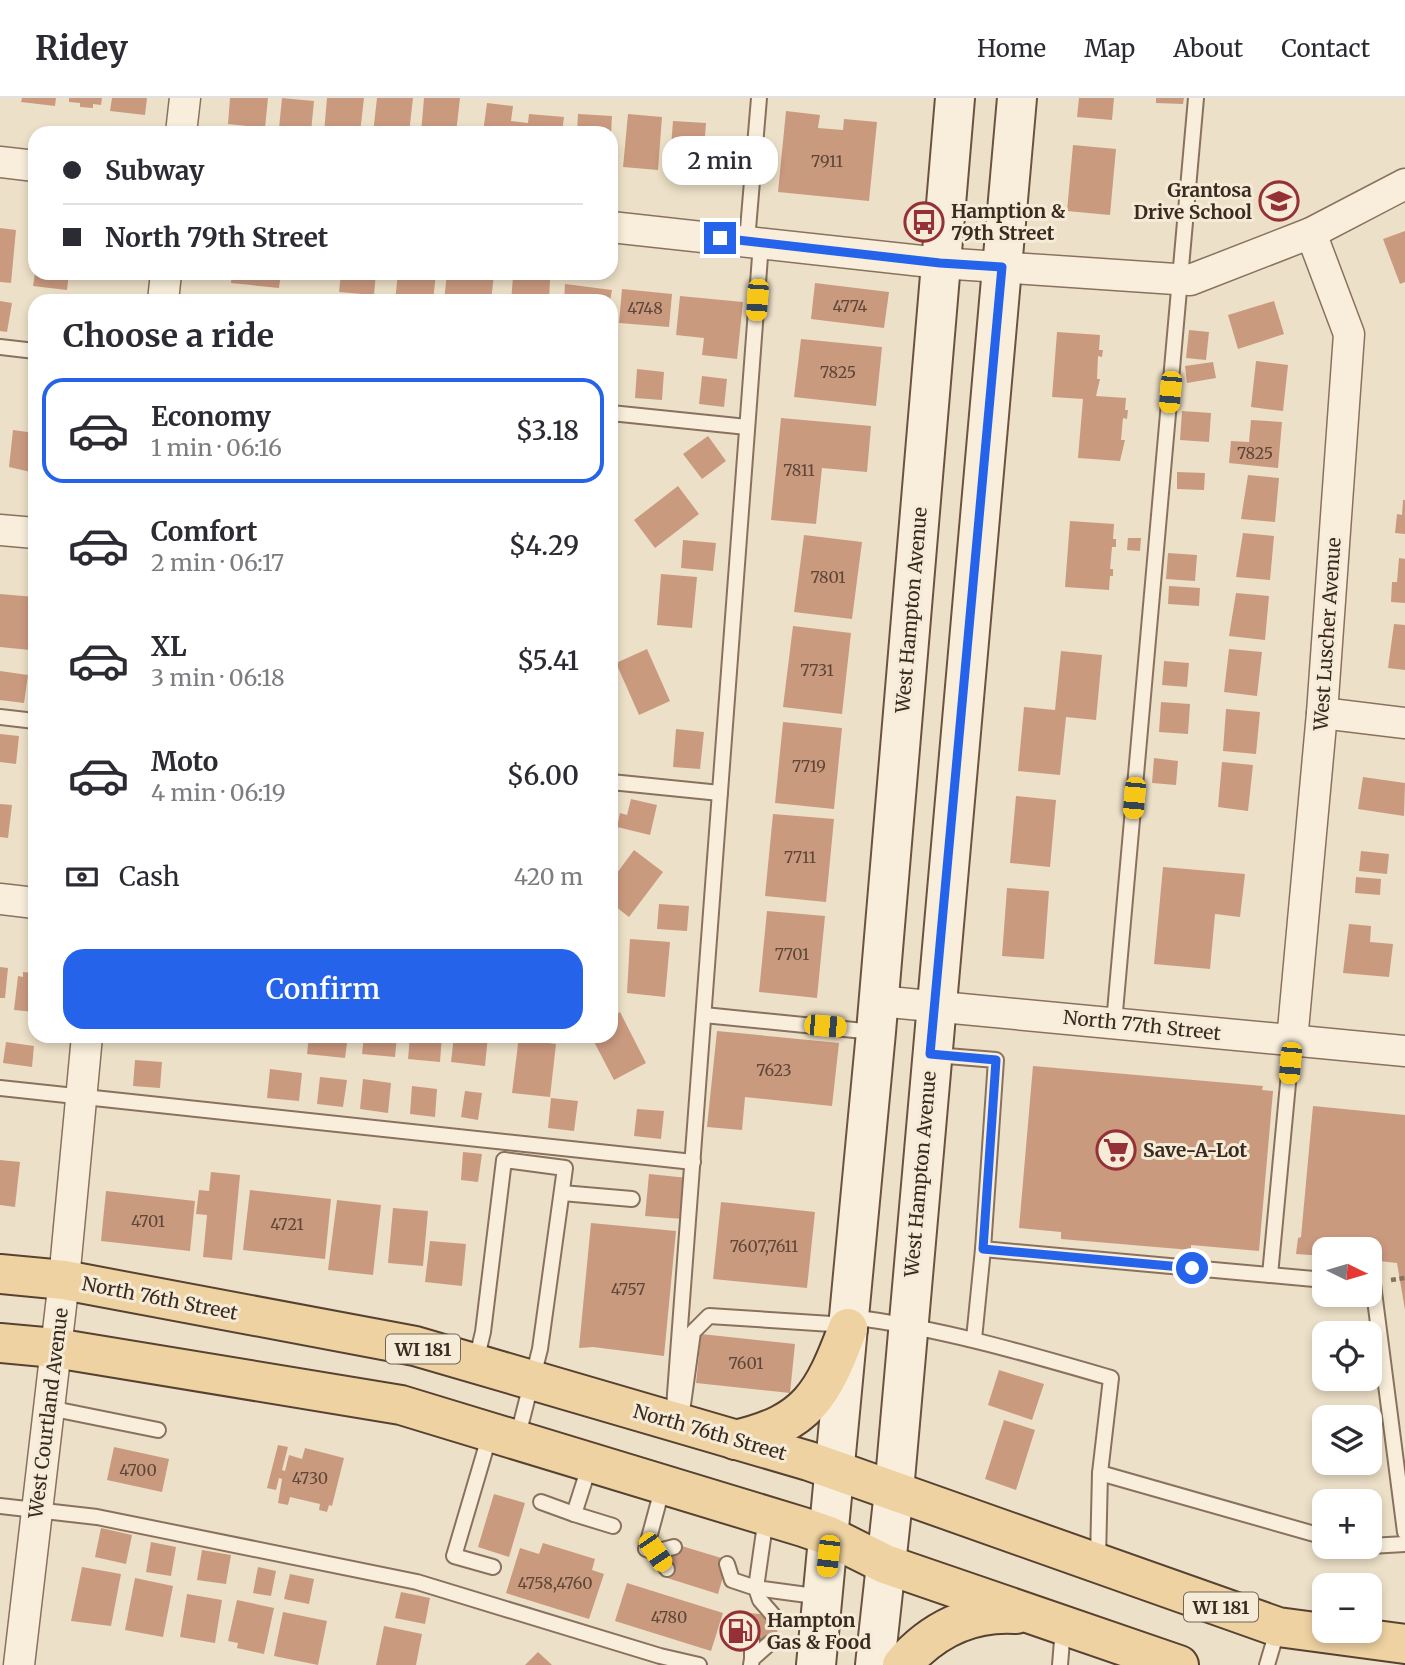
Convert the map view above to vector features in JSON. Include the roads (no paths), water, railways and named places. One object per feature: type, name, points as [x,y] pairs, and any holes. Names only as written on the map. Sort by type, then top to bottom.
[{"type":"main road","name":"West Hampton Avenue","points":[[816,1665],[877,1016],[955,98]]},
{"type":"main road","name":"West Hampton Avenue","points":[[875,1665],[894,1491],[930,1054],[1017,98]]},
{"type":"main road","name":"North 76th Street","points":[[0,1274],[64,1280],[415,1346],[836,1469],[1278,1627],[1405,1644]]},
{"type":"main road","points":[[735,1440],[783,1423],[812,1403],[832,1369],[849,1323]]},
{"type":"main road","points":[[0,1343],[55,1348],[401,1405],[829,1536],[885,1564],[1179,1665]]},
{"type":"main road","points":[[902,1665],[928,1640],[968,1618],[989,1613],[1052,1621]]},
{"type":"street","points":[[182,126],[185,98]]},
{"type":"street","points":[[0,162],[28,165]]},
{"type":"street","points":[[618,228],[940,263],[1190,280],[1311,233],[1405,184]]},
{"type":"street","name":"West Luscher Avenue","points":[[1292,1041],[1322,713],[1349,334],[1311,233]]},
{"type":"street","points":[[0,530],[28,532]]},
{"type":"street","points":[[1322,713],[1405,723]]},
{"type":"street","points":[[0,899],[28,902]]},
{"type":"street","name":"North 77th Street","points":[[877,1016],[935,1005],[1405,1051]]},
{"type":"street","name":"West Courtland Avenue","points":[[19,1665],[64,1280],[86,1043]]},
{"type":"lane","points":[[677,1423],[693,1162],[747,427],[759,98]]},
{"type":"lane","points":[[1114,1023],[1196,98]]},
{"type":"lane","points":[[0,348],[28,350]]},
{"type":"lane","points":[[618,413],[747,427]]},
{"type":"lane","points":[[0,717],[28,720]]},
{"type":"lane","points":[[618,783],[720,793]]},
{"type":"lane","points":[[704,1014],[877,1016]]},
{"type":"lane","points":[[1270,1275],[1292,1041]]},
{"type":"lane","points":[[930,1054],[996,1060],[974,1339]]},
{"type":"lane","points":[[0,1087],[693,1162]]},
{"type":"lane","points":[[475,1364],[483,1332],[504,1160],[565,1168],[534,1381],[504,1437],[454,1556],[493,1567]]},
{"type":"lane","points":[[562,1193],[632,1199]]},
{"type":"lane","points":[[983,1249],[1312,1278]]},
{"type":"lane","points":[[1376,1307],[1405,1532]]},
{"type":"lane","points":[[677,1423],[693,1332],[709,1316],[908,1324],[974,1339],[1111,1378],[1100,1473],[1098,1563]]},
{"type":"lane","points":[[49,1408],[158,1430]]},
{"type":"lane","points":[[574,1514],[591,1463]]},
{"type":"lane","points":[[1100,1473],[1312,1533]]},
{"type":"lane","points":[[664,1485],[646,1549],[655,1552],[674,1547]]},
{"type":"lane","points":[[541,1502],[613,1526]]},
{"type":"lane","points":[[0,1506],[138,1525],[417,1582],[660,1661],[699,1665]]},
{"type":"lane","points":[[757,1600],[766,1516]]},
{"type":"lane","points":[[1382,1545],[1405,1544]]},
{"type":"lane","points":[[655,1552],[667,1569]]},
{"type":"lane","points":[[727,1564],[726,1582],[757,1600],[773,1615]]},
{"type":"lane","points":[[757,1600],[823,1598]]},
{"type":"lane","points":[[1052,1621],[1060,1665]]},
{"type":"lane","points":[[1267,1665],[1278,1627]]},
{"type":"lane","points":[[752,1641],[752,1662]]},
{"type":"lane","points":[[752,1662],[770,1643]]},
{"type":"place","name":"Grantosa Drive School","points":[[1279,201]]},
{"type":"place","name":"Hamption & 79th Street","points":[[924,222]]},
{"type":"place","name":"Save-A-Lot","points":[[1116,1150]]},
{"type":"place","name":"Hampton Gas & Food","points":[[740,1631]]}]
